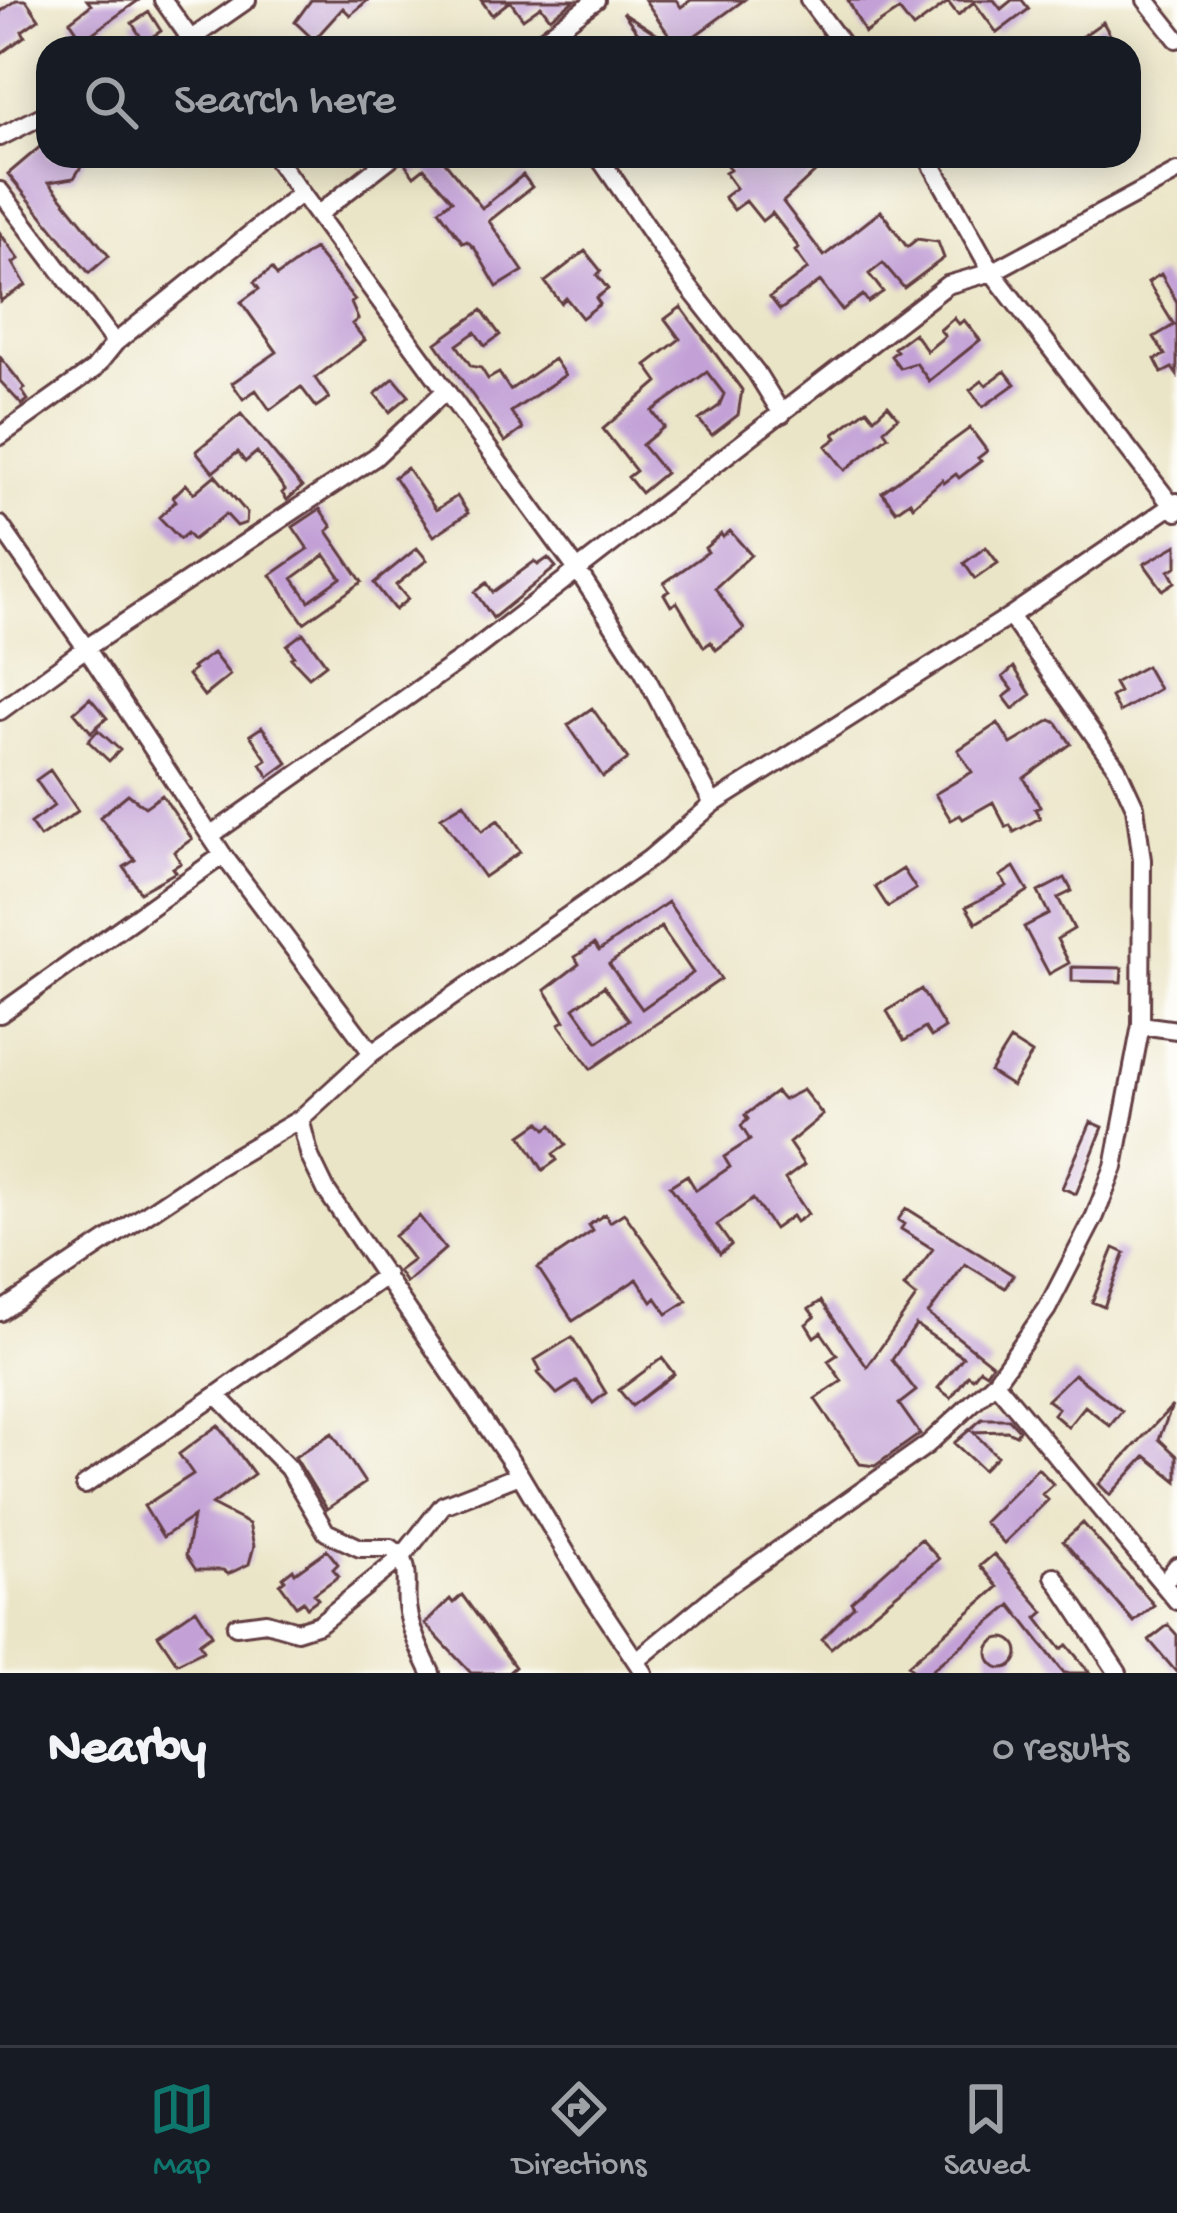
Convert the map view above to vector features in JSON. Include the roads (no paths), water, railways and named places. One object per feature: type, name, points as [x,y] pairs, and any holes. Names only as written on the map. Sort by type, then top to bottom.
[{"type":"street","points":[[163,0],[183,36]]},
{"type":"street","points":[[202,36],[247,0]]},
{"type":"street","points":[[547,36],[596,0]]},
{"type":"street","points":[[809,0],[836,36]]},
{"type":"street","points":[[1146,0],[1177,39]]},
{"type":"street","points":[[0,137],[36,119]]},
{"type":"street","points":[[283,168],[578,571],[643,671],[713,804]]},
{"type":"street","points":[[317,215],[378,168]]},
{"type":"street","points":[[606,168],[782,414]]},
{"type":"street","points":[[0,1312],[214,1169],[300,1119],[372,1053],[649,859],[713,804],[1176,506],[992,272],[934,168]]},
{"type":"street","points":[[210,836],[473,650],[946,285],[992,272],[1177,172]]},
{"type":"street","points":[[0,191],[115,343]]},
{"type":"street","points":[[0,436],[94,369],[115,343],[301,193]]},
{"type":"street","points":[[0,711],[86,648],[375,458],[444,392]]},
{"type":"street","points":[[0,525],[223,855],[372,1053]]},
{"type":"street","points":[[300,1119],[310,1157],[326,1190],[520,1474],[640,1667],[723,1589],[927,1445],[995,1382],[1047,1310],[1114,1167],[1142,1025],[1142,860],[1136,807],[1117,768],[1010,616]]},
{"type":"street","points":[[0,1014],[223,855]]},
{"type":"street","points":[[1142,1025],[1177,1030]]},
{"type":"street","points":[[86,1485],[386,1275]]},
{"type":"street","points":[[995,1382],[1177,1600]]},
{"type":"street","points":[[217,1395],[288,1468],[326,1532],[360,1548],[391,1548],[402,1557],[408,1571],[407,1606],[413,1631],[431,1673]]},
{"type":"street","points":[[236,1626],[266,1622],[297,1631],[319,1624],[402,1557],[442,1505],[520,1474]]},
{"type":"street","points":[[1163,1584],[1177,1566]]},
{"type":"street","points":[[1054,1576],[1118,1673]]}]
